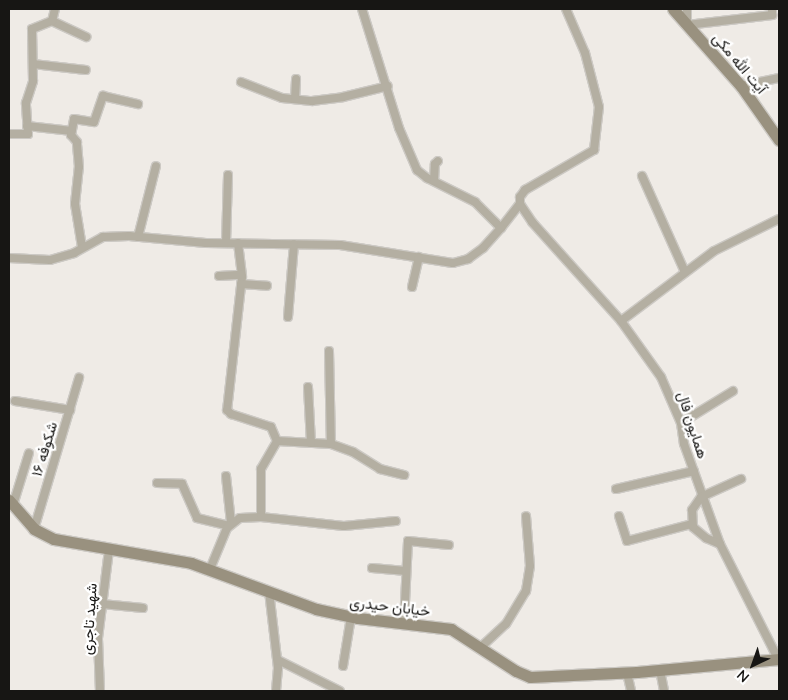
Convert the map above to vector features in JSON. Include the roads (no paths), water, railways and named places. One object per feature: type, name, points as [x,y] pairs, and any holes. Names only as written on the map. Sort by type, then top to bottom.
[{"type":"street","points":[[52,21],[55,9]]},
{"type":"street","points":[[362,9],[417,170],[475,202],[501,228]]},
{"type":"street","points":[[9,258],[50,260],[103,237],[138,237],[226,243],[377,248],[453,263],[468,259],[483,248],[501,228],[520,204],[520,197],[526,190],[594,150],[599,107],[585,53],[566,9]]},
{"type":"street","name":"آیت الله مکی","points":[[673,9],[741,86],[779,140]]},
{"type":"street","points":[[687,9],[687,25],[772,15],[772,9]]},
{"type":"street","points":[[9,134],[28,134],[26,103],[30,94],[33,64],[32,29],[52,21],[87,37]]},
{"type":"street","points":[[33,64],[86,70]]},
{"type":"street","points":[[741,86],[779,78]]},
{"type":"street","points":[[295,99],[296,79]]},
{"type":"street","points":[[241,82],[282,98],[295,99],[343,98],[388,86]]},
{"type":"street","points":[[82,247],[75,204],[80,167],[77,142],[72,131],[74,119],[94,122],[103,96],[138,104]]},
{"type":"street","points":[[27,126],[72,131]]},
{"type":"street","points":[[434,181],[435,164],[438,161]]},
{"type":"street","points":[[138,237],[156,166]]},
{"type":"street","points":[[226,243],[228,176]]},
{"type":"street","points":[[642,176],[685,272]]},
{"type":"street","name":"همایون فال","points":[[520,204],[544,235],[621,322],[661,377],[681,423],[684,444],[701,498],[720,544],[779,659]]},
{"type":"street","points":[[621,322],[685,272],[731,240],[779,220]]},
{"type":"street","points":[[238,243],[241,284],[227,410],[231,414],[271,426],[277,441]]},
{"type":"street","points":[[288,317],[294,244]]},
{"type":"street","points":[[412,287],[419,257]]},
{"type":"street","points":[[219,276],[240,275]]},
{"type":"street","points":[[241,284],[267,286]]},
{"type":"street","points":[[329,350],[332,444]]},
{"type":"street","name":"شکوفه ۱۶","points":[[34,529],[79,378]]},
{"type":"street","points":[[308,387],[311,443]]},
{"type":"street","points":[[681,423],[733,391]]},
{"type":"street","points":[[15,401],[70,410]]},
{"type":"street","points":[[277,441],[332,444],[353,452],[380,469],[404,475]]},
{"type":"street","points":[[261,517],[261,469],[277,441]]},
{"type":"street","points":[[11,503],[29,453]]},
{"type":"street","points":[[616,489],[694,471]]},
{"type":"street","points":[[210,569],[229,524],[226,476]]},
{"type":"street","points":[[720,544],[698,533],[692,524],[692,510],[701,498],[741,479]]},
{"type":"street","points":[[156,483],[182,484],[197,518],[229,524],[261,517],[344,526],[396,521]]},
{"type":"street","name":"خیابان حیدری","points":[[11,503],[34,529],[63,542],[210,569],[316,609],[350,616],[451,628],[516,671],[535,678],[660,670],[779,659]]},
{"type":"street","points":[[481,647],[506,624],[526,591],[530,566],[526,516]]},
{"type":"street","points":[[618,516],[627,541],[692,524]]},
{"type":"street","points":[[404,623],[408,541],[449,545]]},
{"type":"street","name":"شهید تاجری","points":[[100,691],[98,638],[109,550]]},
{"type":"street","points":[[372,568],[406,571]]},
{"type":"street","points":[[270,591],[278,660],[276,691]]},
{"type":"street","points":[[102,604],[142,608]]},
{"type":"street","points":[[343,666],[350,616]]},
{"type":"street","points":[[278,660],[340,691]]},
{"type":"street","points":[[660,670],[664,691]]},
{"type":"street","points":[[627,672],[631,691]]}]
